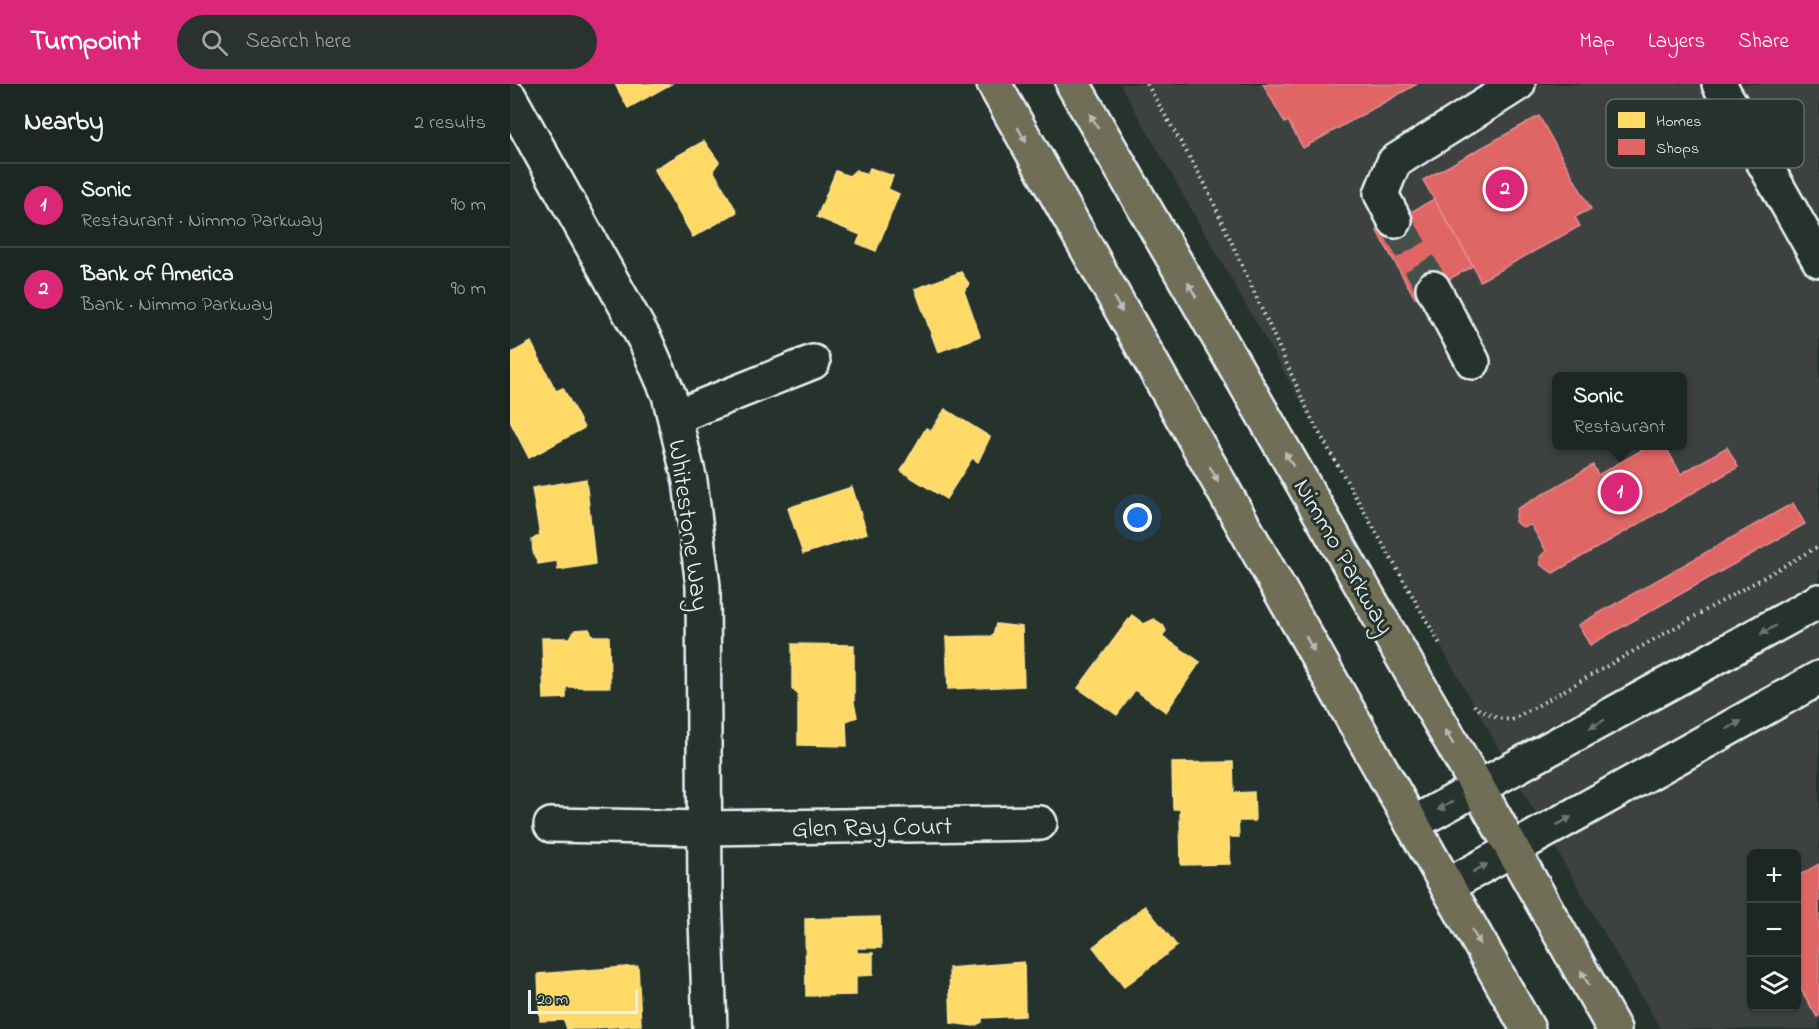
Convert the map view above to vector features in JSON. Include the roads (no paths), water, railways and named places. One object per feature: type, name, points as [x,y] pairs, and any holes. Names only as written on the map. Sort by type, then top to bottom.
[{"type":"main road","points":[[994,84],[1528,1029]]},
{"type":"main road","name":"Nimmo Parkway","points":[[1073,84],[1614,1029]]},
{"type":"street","points":[[1395,221],[1381,194],[1394,162],[1518,84]]},
{"type":"street","points":[[1719,84],[1728,99]]},
{"type":"street","name":"Whitestone Way","points":[[510,98],[646,342],[669,395],[690,481],[703,586],[705,894],[710,1029]]},
{"type":"street","points":[[1767,168],[1819,260]]},
{"type":"street","points":[[1432,288],[1473,362]]},
{"type":"street","points":[[675,417],[813,362]]},
{"type":"street","points":[[1412,824],[1819,602]]},
{"type":"street","points":[[1447,886],[1819,678]]},
{"type":"street","name":"Glen Ray Court","points":[[551,825],[704,828],[1040,823]]},
{"type":"tunnel","points":[[1395,221],[1433,288]]},
{"type":"place","name":"Bank of America","points":[[1505,189]]},
{"type":"place","name":"Sonic","points":[[1620,492]]}]
